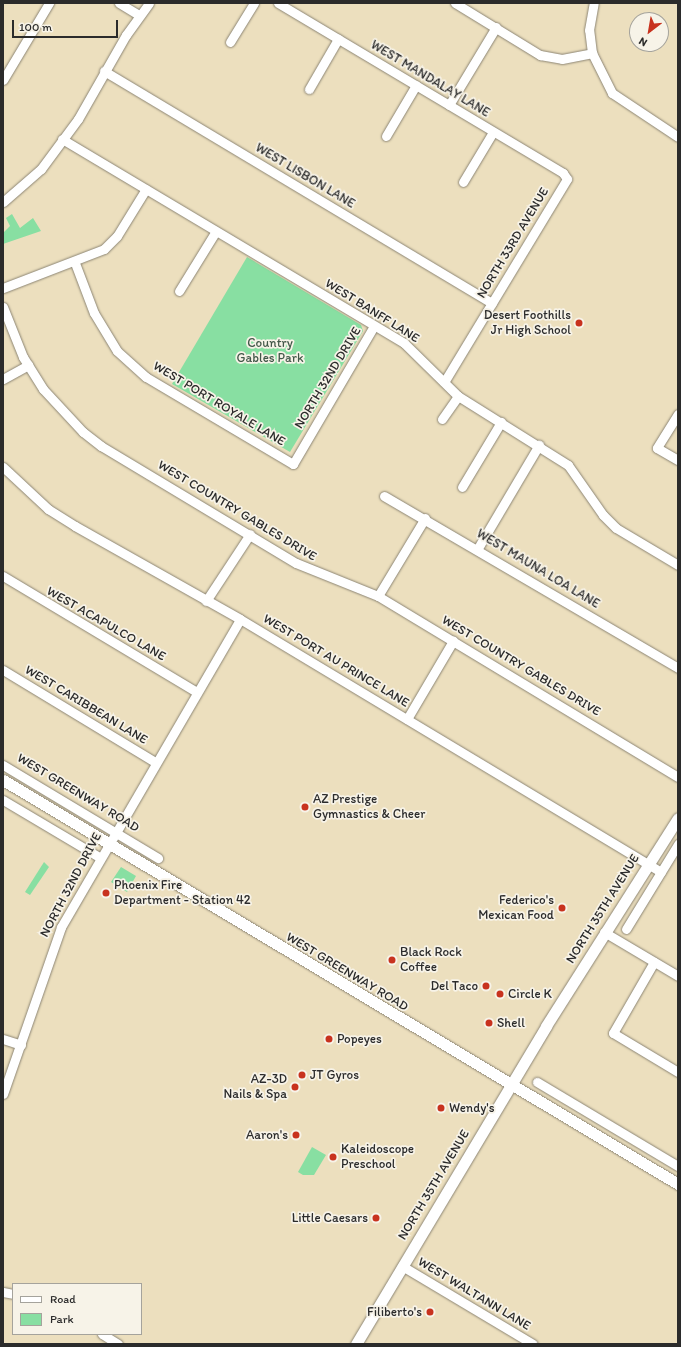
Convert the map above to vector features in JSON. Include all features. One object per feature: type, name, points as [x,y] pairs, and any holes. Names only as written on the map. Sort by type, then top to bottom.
[{"type":"main road","name":"WEST GREENWAY ROAD","points":[[3,780],[510,1086],[678,1184]]},
{"type":"main road","name":"NORTH 35TH AVENUE","points":[[356,1344],[604,932],[678,818]]},
{"type":"street","points":[[3,80],[49,3]]},
{"type":"street","points":[[119,3],[139,16]]},
{"type":"street","points":[[4,200],[31,181],[62,139],[139,16],[149,3]]},
{"type":"street","points":[[230,42],[254,3]]},
{"type":"street","name":"WEST MANDALAY LANE","points":[[278,3],[562,173],[567,179]]},
{"type":"street","points":[[455,3],[496,27],[540,56],[562,59],[592,53]]},
{"type":"street","points":[[594,3],[589,30],[592,53],[612,93],[678,137]]},
{"type":"street","points":[[449,105],[496,27]]},
{"type":"street","points":[[309,89],[338,39]]},
{"type":"street","name":"WEST LISBON LANE","points":[[104,71],[492,303]]},
{"type":"street","points":[[386,136],[416,85]]},
{"type":"street","points":[[463,182],[494,132]]},
{"type":"street","name":"WEST BANFF LANE","points":[[62,139],[404,343],[458,396],[539,445],[568,465],[603,515],[616,528],[678,565]]},
{"type":"street","name":"NORTH 33RD AVENUE","points":[[444,382],[567,179]]},
{"type":"street","points":[[3,288],[95,255],[117,236],[146,189]]},
{"type":"street","points":[[179,291],[216,231]]},
{"type":"street","name":"WEST PORT ROYALE LANE","points":[[75,262],[94,313],[118,351],[146,377],[293,464]]},
{"type":"street","name":"WEST COUNTRY GABLES DRIVE","points":[[3,307],[28,365],[43,389],[83,432],[302,566],[378,596],[678,776]]},
{"type":"street","name":"NORTH 32ND DRIVE","points":[[293,464],[374,326]]},
{"type":"street","points":[[3,379],[28,365]]},
{"type":"street","points":[[442,419],[458,396]]},
{"type":"street","points":[[678,414],[657,448],[678,460]]},
{"type":"street","points":[[462,487],[500,422]]},
{"type":"street","points":[[478,548],[539,445]]},
{"type":"street","name":"WEST PORT AU PRINCE LANE","points":[[3,467],[48,509],[206,601],[240,619],[661,872]]},
{"type":"street","name":"WEST MAUNA LOA LANE","points":[[384,496],[478,548],[678,668]]},
{"type":"street","points":[[378,596],[425,518]]},
{"type":"street","points":[[206,601],[250,534]]},
{"type":"street","name":"WEST ACAPULCO LANE","points":[[3,576],[197,692]]},
{"type":"street","name":"NORTH 32ND DRIVE","points":[[3,1094],[58,935],[99,857],[240,619]]},
{"type":"street","points":[[407,719],[454,641]]},
{"type":"street","name":"WEST CARIBBEAN LANE","points":[[3,670],[155,762]]},
{"type":"street","name":"WEST GREENWAY ROAD","points":[[3,765],[158,858]]},
{"type":"street","points":[[3,800],[99,857]]},
{"type":"street","points":[[626,929],[678,844]]},
{"type":"street","points":[[604,932],[678,976]]},
{"type":"street","points":[[654,962],[613,1033],[678,1072]]},
{"type":"street","points":[[3,1039],[21,1045]]},
{"type":"street","points":[[537,1082],[678,1166]]},
{"type":"street","name":"WEST WALTANN LANE","points":[[402,1266],[533,1344]]},
{"type":"street","points":[[104,1335],[118,1344]]},
{"type":"green space","points":[[12,214],[20,228],[33,218],[41,231],[3,244],[3,233],[10,226],[6,218]]},
{"type":"green space","name":"Country Gables Park","points":[[247,257],[361,325],[363,331],[290,452],[172,384]]},
{"type":"green space","points":[[44,862],[49,867],[30,895],[25,892]]},
{"type":"green space","points":[[121,867],[136,876],[127,892],[111,882]]},
{"type":"green space","points":[[312,1147],[326,1155],[314,1175],[303,1175],[298,1172]]},
{"type":"place","name":"Desert Foothills Jr High School","points":[[579,323]]},
{"type":"place","name":"AZ Prestige Gymnastics & Cheer","points":[[305,807]]},
{"type":"place","name":"Phoenix Fire Department - Station 42","points":[[106,893]]},
{"type":"place","name":"Federico's Mexican Food","points":[[562,908]]},
{"type":"place","name":"Black Rock Coffee","points":[[392,960]]},
{"type":"place","name":"Del Taco","points":[[486,986]]},
{"type":"place","name":"Circle K","points":[[500,994]]},
{"type":"place","name":"Shell","points":[[489,1023]]},
{"type":"place","name":"Popeyes","points":[[329,1039]]},
{"type":"place","name":"JT Gyros","points":[[302,1075]]},
{"type":"place","name":"AZ-3D Nails & Spa","points":[[295,1087]]},
{"type":"place","name":"Wendy's","points":[[441,1108]]},
{"type":"place","name":"Aaron's","points":[[296,1135]]},
{"type":"place","name":"Kaleidoscope Preschool","points":[[333,1157]]},
{"type":"place","name":"Little Caesars","points":[[376,1218]]},
{"type":"place","name":"Filiberto's","points":[[430,1312]]}]
